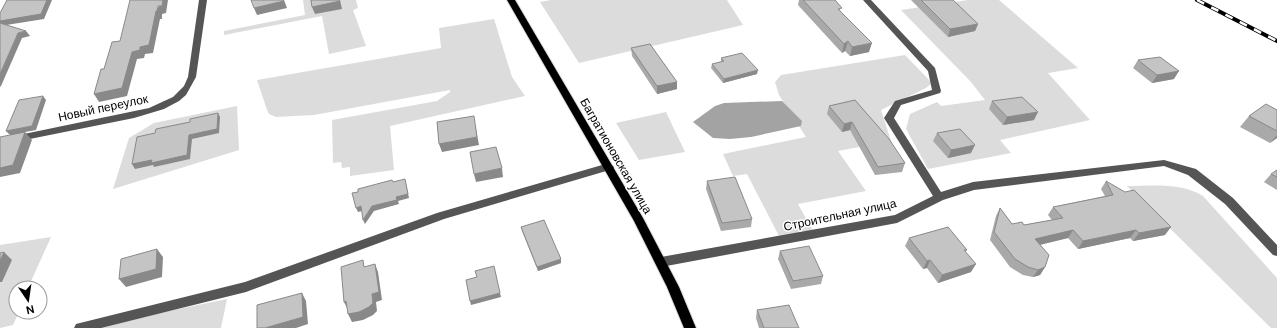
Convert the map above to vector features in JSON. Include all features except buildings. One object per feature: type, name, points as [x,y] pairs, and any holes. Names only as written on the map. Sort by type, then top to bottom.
[{"type":"main road","name":"Багратионовская улица","points":[[511,0],[609,167],[661,262],[684,310],[690,328]]},
{"type":"street","name":"Новый переулок","points":[[0,142],[134,115],[155,110],[171,103],[181,96],[188,87],[192,77],[203,0]]},
{"type":"street","points":[[867,0],[932,70],[937,92],[898,103],[888,118],[939,197]]},
{"type":"street","name":"Строительная улица","points":[[661,262],[897,219],[939,197],[973,186],[1164,164],[1192,172],[1229,201],[1277,252]]},
{"type":"street","points":[[80,328],[246,286],[441,216],[609,167]]},
{"type":"shaded area","points":[[303,0],[356,0],[358,8],[353,10],[366,46],[329,54],[322,16],[224,35],[224,31],[305,15]]},
{"type":"shaded area","points":[[551,0],[727,0],[743,25],[579,63],[540,2]]},
{"type":"shaded area","points":[[968,0],[999,0],[1078,68],[1048,73],[1090,120],[1000,140],[1011,153],[928,169],[906,129],[910,114],[937,102],[941,106],[985,100],[971,82],[901,10]]},
{"type":"shaded area","points":[[494,19],[512,77],[525,96],[390,126],[394,170],[350,176],[350,167],[342,168],[341,162],[333,163],[332,120],[437,101],[450,92],[450,90],[314,115],[276,117],[269,114],[257,80],[441,48],[439,28]]},
{"type":"shaded area","points":[[905,55],[932,83],[926,88],[881,110],[891,141],[838,151],[866,191],[798,204],[814,233],[780,238],[747,174],[733,176],[723,154],[806,137],[779,95],[775,82],[781,75]]},
{"type":"shaded area","points":[[782,101],[802,121],[801,126],[751,137],[730,139],[713,138],[693,122],[715,106],[724,103]]},
{"type":"shaded area","points":[[237,106],[239,150],[113,189],[129,138],[154,123]]},
{"type":"shaded area","points":[[666,112],[685,152],[639,160],[616,123]]},
{"type":"shaded area","points":[[1156,185],[1176,187],[1203,196],[1277,278],[1277,328],[1271,328],[1127,186]]},
{"type":"shaded area","points":[[51,237],[32,280],[8,280],[8,320],[15,320],[13,325],[0,328],[0,245]]},
{"type":"shaded area","points":[[227,299],[221,328],[96,328],[125,320]]},
{"type":"railway","points":[[1197,0],[1277,41]]}]
